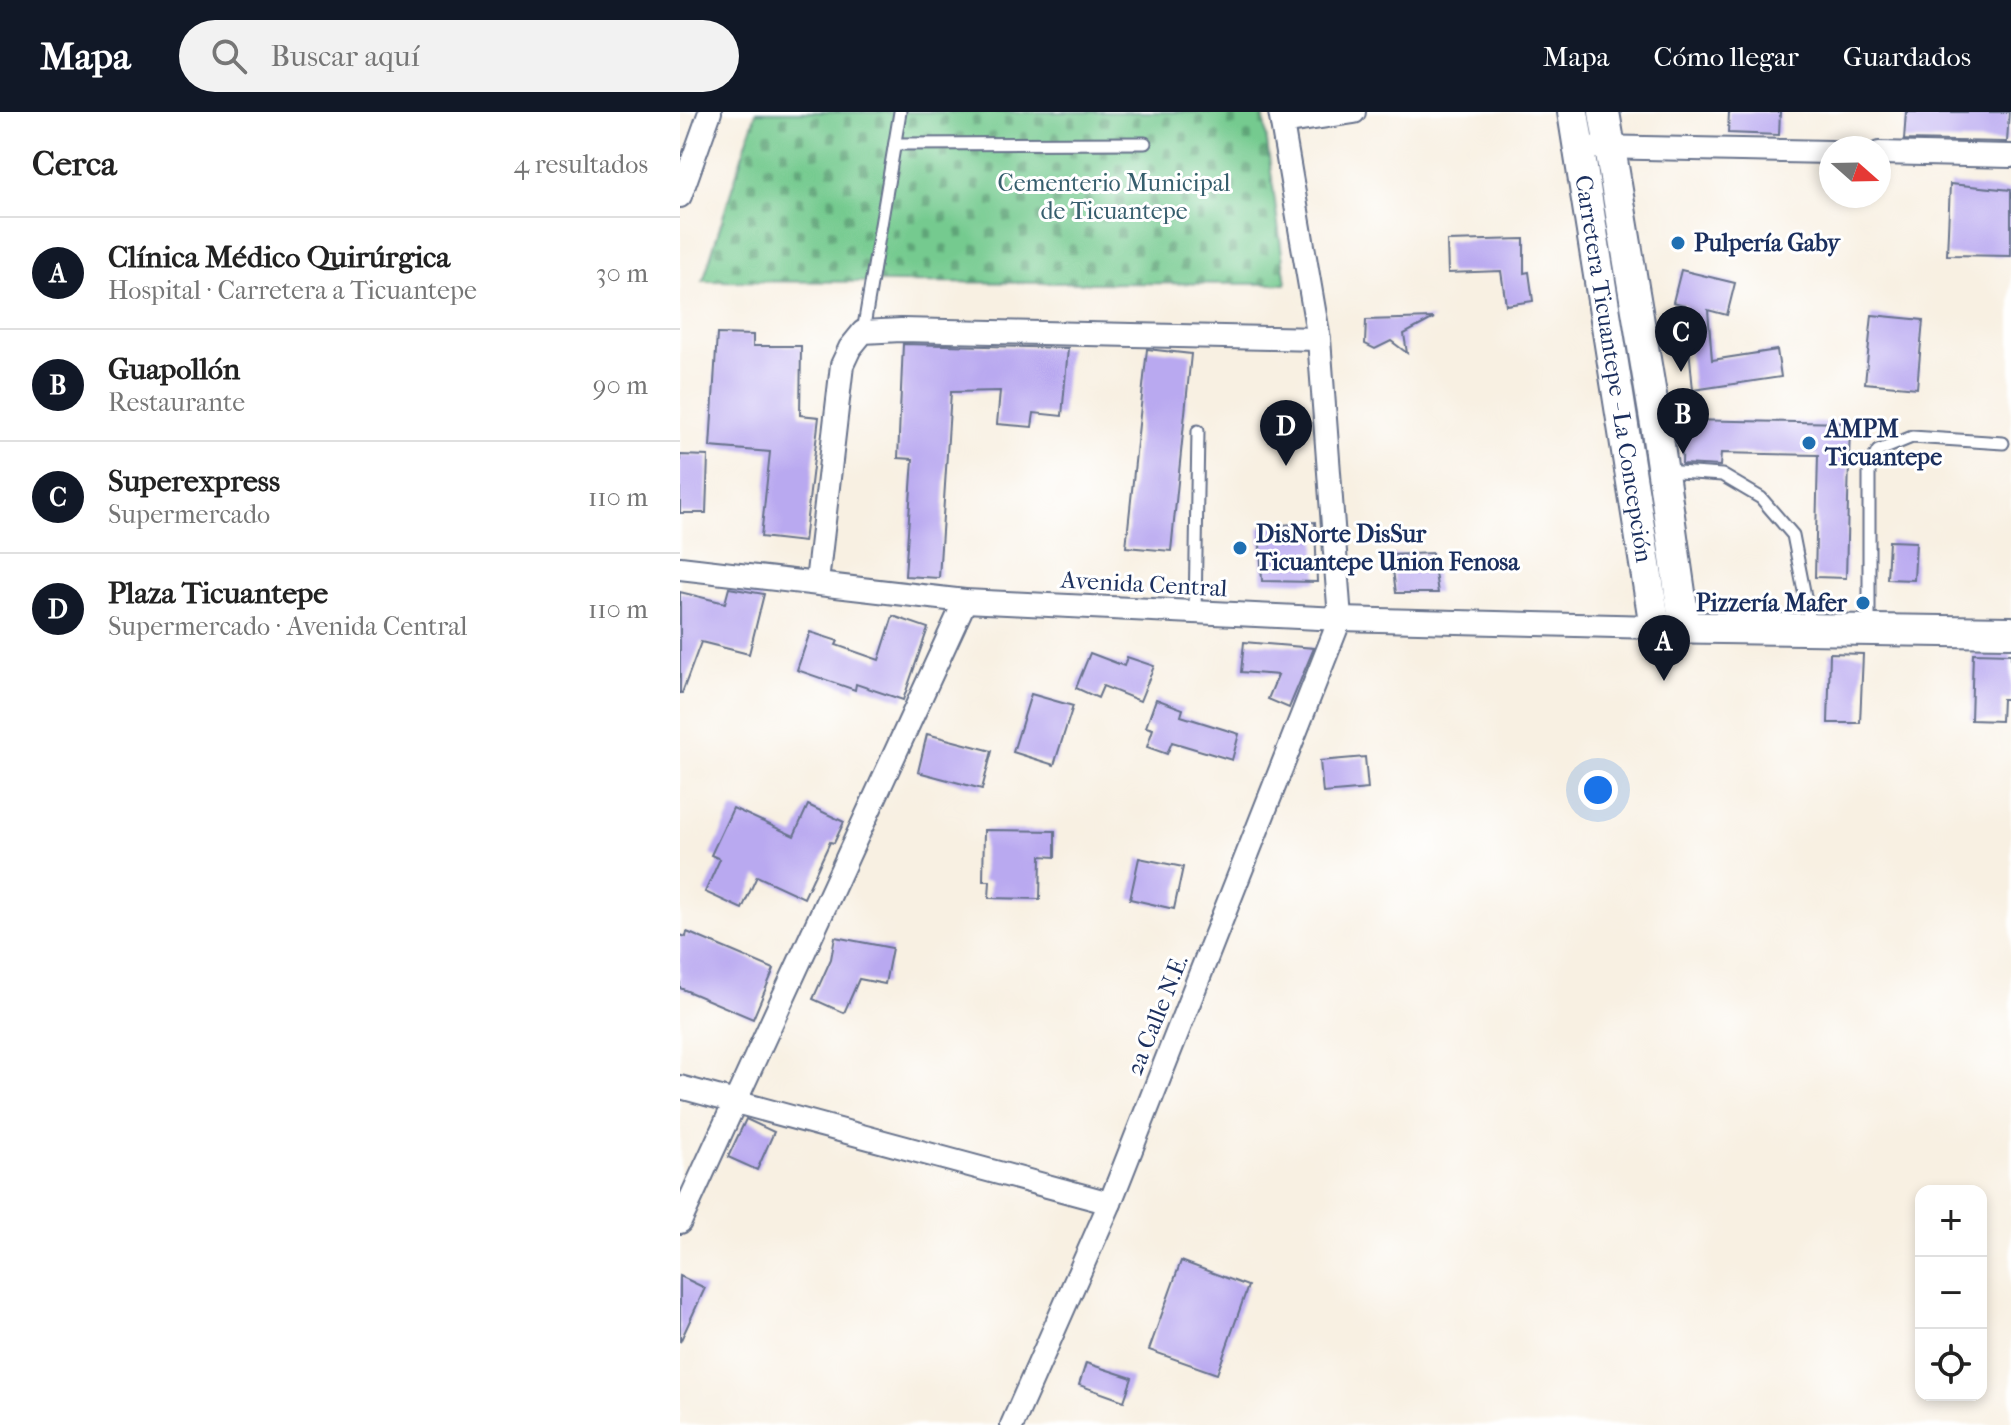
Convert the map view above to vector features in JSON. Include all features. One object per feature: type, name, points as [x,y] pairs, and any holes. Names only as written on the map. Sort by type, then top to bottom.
[{"type":"main road","name":"Carretera Ticuantepe - La Concepción","points":[[1573,112],[1670,628]]},
{"type":"main road","name":"Carretera Ticuantepe - La Concepción","points":[[1604,112],[1662,471],[1670,628]]},
{"type":"main road","points":[[1670,628],[2011,632]]},
{"type":"street","points":[[680,196],[690,140],[710,112]]},
{"type":"street","points":[[1340,619],[1319,339],[1281,117],[1354,112]]},
{"type":"street","points":[[1578,147],[1819,152]]},
{"type":"street","points":[[1891,153],[2011,156]]},
{"type":"street","points":[[817,582],[842,365],[863,332],[917,330],[1319,339]]},
{"type":"street","name":"Avenida Central","points":[[680,568],[965,601],[1340,619],[1670,628]]},
{"type":"street","points":[[680,1222],[965,601]]},
{"type":"street","name":"2a Calle N.E.","points":[[1012,1425],[1110,1203],[1340,619]]},
{"type":"street","points":[[680,1087],[1110,1203]]},
{"type":"lane","points":[[863,332],[900,112]]},
{"type":"lane","points":[[895,144],[1145,143]]},
{"type":"lane","points":[[1195,613],[1198,431]]},
{"type":"lane","points":[[1869,630],[1869,467],[1878,451],[1912,437],[2003,443]]},
{"type":"lane","points":[[1662,471],[1722,475],[1761,498],[1793,535],[1811,629]]},
{"type":"green space","name":"Cementerio Municipal de Ticuantepe","points":[[756,112],[1263,112],[1286,284],[703,281]]},
{"type":"building","points":[[1729,112],[1780,112],[1779,135],[1728,133]]},
{"type":"building","points":[[1906,112],[2009,112],[2007,142],[1904,140]]},
{"type":"building","points":[[1950,184],[2011,190],[2011,256],[1947,255]]},
{"type":"building","points":[[1524,239],[1524,273],[1529,272],[1533,301],[1506,305],[1501,271],[1448,273],[1447,241]]},
{"type":"building","points":[[1681,270],[1735,283],[1727,315],[1708,310],[1712,360],[1777,350],[1781,377],[1693,390],[1685,305],[1673,302]]},
{"type":"building","points":[[1872,315],[1923,320],[1917,388],[1865,383]]},
{"type":"building","points":[[1434,318],[1404,334],[1407,353],[1391,341],[1375,349],[1365,344],[1366,320]]},
{"type":"building","points":[[717,334],[753,335],[753,346],[801,346],[800,415],[819,417],[804,542],[761,537],[770,452],[710,447]]},
{"type":"building","points":[[903,344],[1068,348],[1062,416],[1034,413],[1032,427],[997,424],[1000,391],[951,392],[939,578],[905,576],[913,459],[898,458]]},
{"type":"building","points":[[1147,349],[1191,354],[1171,551],[1126,547]]},
{"type":"building","points":[[1683,420],[1850,423],[1846,578],[1815,577],[1818,455],[1721,453],[1720,466],[1682,464]]},
{"type":"building","points":[[680,455],[708,456],[706,513],[680,513]]},
{"type":"building","points":[[1315,522],[1317,582],[1262,581],[1259,527]]},
{"type":"building","points":[[1889,541],[1916,542],[1914,580],[1887,579]]},
{"type":"building","points":[[1432,553],[1438,593],[1396,593],[1391,555]]},
{"type":"building","points":[[729,588],[764,594],[749,654],[701,642],[680,693],[680,592],[725,603]]},
{"type":"building","points":[[893,616],[928,628],[903,700],[856,684],[855,690],[797,670],[810,632],[879,660]]},
{"type":"building","points":[[1244,642],[1314,648],[1289,708],[1268,699],[1278,675],[1241,672]]},
{"type":"building","points":[[1090,653],[1124,666],[1127,657],[1154,666],[1140,701],[1103,686],[1098,698],[1076,688]]},
{"type":"building","points":[[1830,653],[1863,654],[1860,723],[1828,723]]},
{"type":"building","points":[[1973,653],[2011,654],[2011,699],[2002,699],[2001,721],[1971,720]]},
{"type":"building","points":[[1031,694],[1073,706],[1054,765],[1013,752]]},
{"type":"building","points":[[1156,699],[1183,709],[1181,716],[1239,734],[1232,760],[1172,742],[1167,754],[1147,747],[1153,729],[1146,727]]},
{"type":"building","points":[[927,734],[992,751],[982,789],[918,772]]},
{"type":"building","points":[[1365,757],[1368,789],[1323,793],[1320,761]]},
{"type":"building","points":[[808,805],[844,822],[834,843],[830,842],[804,898],[757,876],[742,909],[705,892],[720,859],[711,855],[733,808],[794,836]]},
{"type":"building","points":[[984,830],[1055,831],[1055,857],[1041,856],[1040,899],[989,898],[990,881],[983,881]]},
{"type":"building","points":[[1139,858],[1183,867],[1174,909],[1130,899]]},
{"type":"building","points":[[687,932],[774,969],[753,1019],[680,988],[680,935],[686,937]]},
{"type":"building","points":[[835,937],[892,948],[885,984],[859,979],[844,1013],[813,999],[831,959]]},
{"type":"building","points":[[746,1119],[774,1132],[757,1170],[728,1157]]},
{"type":"building","points":[[1181,1261],[1248,1286],[1217,1374],[1149,1350]]},
{"type":"building","points":[[680,1276],[705,1288],[680,1342]]},
{"type":"building","points":[[1086,1363],[1132,1378],[1124,1401],[1079,1385]]},
{"type":"place","name":"Pulpería Gaby","points":[[1678,243]]},
{"type":"place","name":"Superexpress","points":[[1681,372]]},
{"type":"place","name":"AMPM Ticuantepe","points":[[1809,443]]},
{"type":"place","name":"Guapollón","points":[[1683,454]]},
{"type":"place","name":"Plaza Ticuantepe","points":[[1286,466]]},
{"type":"place","name":"DisNorte DisSur Ticuantepe Union Fenosa","points":[[1240,548]]},
{"type":"place","name":"Pizzería Mafer","points":[[1863,603]]},
{"type":"place","name":"Clínica Médico Quirúrgica","points":[[1664,681]]}]
